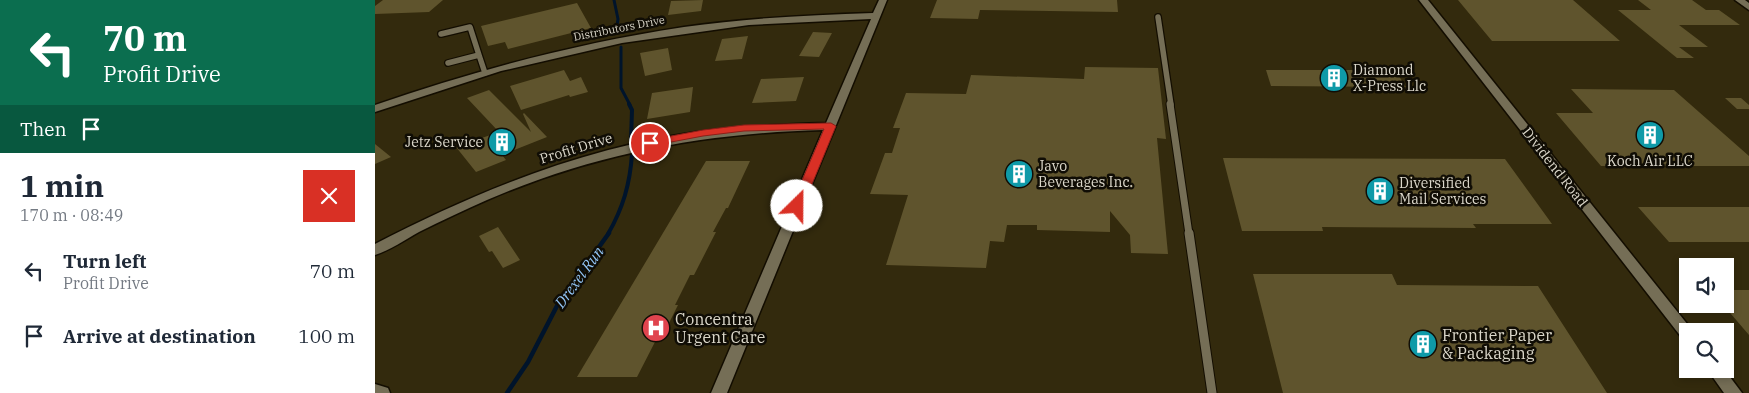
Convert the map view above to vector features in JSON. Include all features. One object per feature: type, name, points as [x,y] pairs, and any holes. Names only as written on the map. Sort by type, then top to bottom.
[{"type":"street","points":[[719,393],[883,0]]},
{"type":"street","name":"Dividend Road","points":[[1423,0],[1679,324]]},
{"type":"street","points":[[1739,0],[1749,7]]},
{"type":"street","name":"Distributors Drive","points":[[375,109],[485,73],[587,46],[688,28],[788,18],[877,16]]},
{"type":"street","name":"Profit Drive","points":[[375,250],[487,195],[535,176],[603,155],[659,141],[709,132],[761,127],[831,126]]},
{"type":"street","points":[[1722,378],[1734,393]]},
{"type":"street","points":[[375,391],[382,393]]},
{"type":"lane","points":[[1158,17],[1212,393]]},
{"type":"lane","points":[[441,34],[471,27],[485,73]]},
{"type":"lane","points":[[448,62],[479,54]]},
{"type":"shaded area","points":[[375,0],[1749,0],[1749,393],[375,393]]},
{"type":"building","points":[[383,0],[443,0],[429,12],[375,14],[375,6]]},
{"type":"building","points":[[703,0],[701,11],[668,15],[671,1]]},
{"type":"building","points":[[937,0],[1117,0],[1118,12],[980,10],[978,19],[930,18]]},
{"type":"building","points":[[1458,0],[1573,0],[1620,41],[1492,41]]},
{"type":"building","points":[[1638,0],[1692,0],[1706,10],[1719,10],[1740,25],[1679,25],[1708,47],[1679,47],[1694,58],[1677,58],[1618,10],[1651,10]]},
{"type":"building","points":[[577,3],[591,28],[508,49],[505,42],[488,46],[481,26]]},
{"type":"building","points":[[813,32],[832,33],[819,57],[799,56]]},
{"type":"building","points":[[748,36],[742,59],[715,61],[722,39]]},
{"type":"building","points":[[668,48],[672,70],[645,76],[640,53]]},
{"type":"building","name":"Javo Beverages Inc.","points":[[1085,67],[1158,68],[1166,139],[1157,138],[1168,254],[1131,253],[1130,235],[1110,211],[1110,232],[1037,230],[1037,225],[1007,225],[1004,242],[990,241],[986,268],[886,265],[908,195],[870,194],[885,153],[892,153],[900,128],[893,128],[906,93],[966,94],[971,75],[1084,79]]},
{"type":"building","points":[[564,70],[570,81],[581,77],[588,92],[570,97],[569,95],[521,110],[510,86]]},
{"type":"building","name":"Diamond X-Press Llc","points":[[1266,70],[1395,70],[1406,87],[1271,86]]},
{"type":"building","points":[[804,77],[796,101],[752,103],[761,79]]},
{"type":"building","points":[[693,87],[690,112],[647,119],[652,93]]},
{"type":"building","name":"Koch Air LLC","points":[[1571,89],[1674,90],[1749,156],[1749,166],[1601,166],[1556,113],[1593,113]]},
{"type":"building","name":"Jetz Service","points":[[489,90],[531,132],[524,113],[547,137],[502,155],[506,160],[476,172],[456,147],[499,132],[467,98]]},
{"type":"building","points":[[1725,98],[1741,98],[1749,105],[1749,109],[1737,109]]},
{"type":"building","points":[[375,144],[391,157],[375,164]]},
{"type":"building","name":"Diversified Mail Services","points":[[1223,158],[1505,159],[1552,224],[1473,224],[1476,228],[1322,227],[1323,231],[1242,231]]},
{"type":"building","points":[[706,161],[750,161],[728,208],[726,208],[713,232],[716,232],[694,275],[690,275],[675,305],[678,305],[660,341],[656,340],[637,377],[577,377]]},
{"type":"building","points":[[1638,207],[1749,207],[1749,242],[1669,242]]},
{"type":"building","points":[[498,227],[520,260],[503,268],[492,251],[489,252],[479,236]]},
{"type":"building","name":"Frontier Paper & Packaging","points":[[1253,274],[1392,274],[1397,285],[1538,286],[1607,393],[1283,393]]},
{"type":"building","points":[[1734,290],[1749,290],[1749,335],[1730,313],[1734,313]]},
{"type":"waterway","name":"Drexel Run","points":[[614,0],[618,19],[616,33]]},
{"type":"waterway","name":"Drexel Run","points":[[621,47],[621,88],[630,105]]},
{"type":"waterway","name":"Drexel Run","points":[[629,104],[632,110],[631,140]]},
{"type":"waterway","name":"Drexel Run","points":[[608,234],[625,196],[630,176],[632,154]]},
{"type":"waterway","name":"Drexel Run","points":[[507,393],[528,362],[558,304],[609,233]]},
{"type":"place","name":"Diamond X-Press Llc","points":[[1334,78]]},
{"type":"place","name":"Koch Air LLC","points":[[1650,135]]},
{"type":"place","name":"Jetz Service","points":[[502,142]]},
{"type":"place","name":"Javo Beverages Inc.","points":[[1019,174]]},
{"type":"place","name":"Diversified Mail Services","points":[[1380,191]]},
{"type":"place","name":"Concentra Urgent Care","points":[[656,328]]},
{"type":"place","name":"Frontier Paper & Packaging","points":[[1423,344]]},
{"type":"route","points":[[650,143],[703,133],[744,128],[831,126],[797,206]]}]
